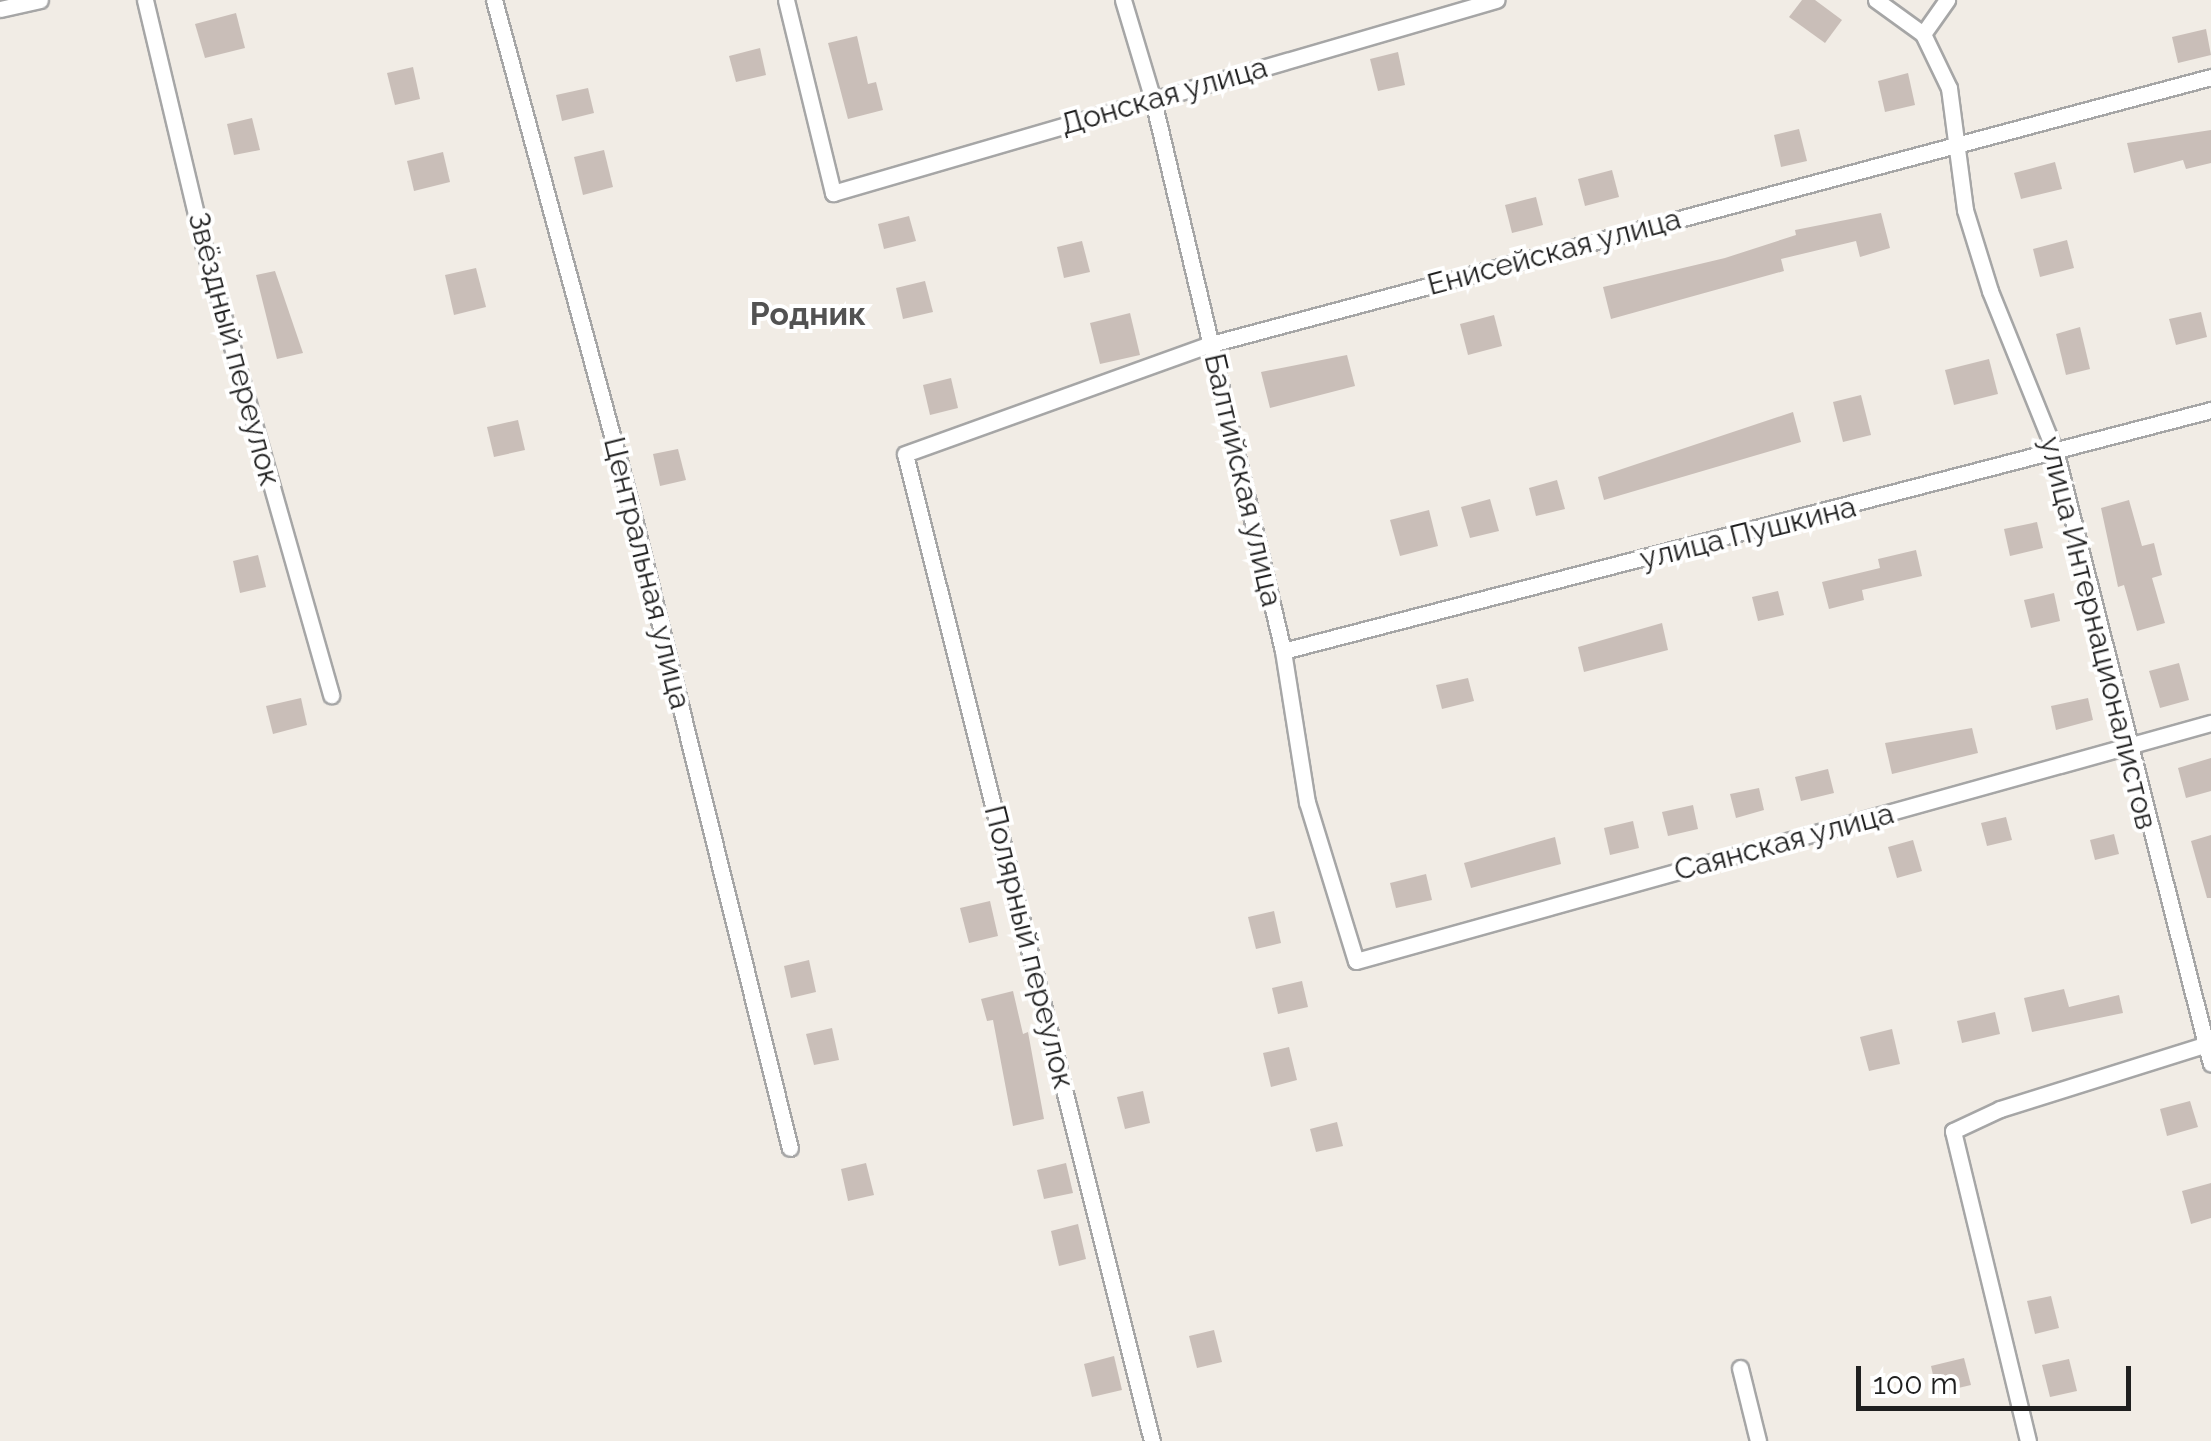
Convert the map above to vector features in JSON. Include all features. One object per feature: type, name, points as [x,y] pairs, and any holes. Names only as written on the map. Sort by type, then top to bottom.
[{"type":"street","points":[[0,9],[40,0]]},
{"type":"street","name":"Звёздный переулок","points":[[145,0],[205,252],[331,695]]},
{"type":"street","name":"Центральная улица","points":[[494,0],[625,483],[790,1148]]},
{"type":"street","name":"Донская улица","points":[[786,0],[833,193],[1496,0]]},
{"type":"street","name":"Балтийская улица","points":[[1123,0],[1153,100],[1283,652],[1307,802],[1356,961]]},
{"type":"street","name":"улица Интернационалистов","points":[[1876,0],[1923,34],[1948,88],[1954,144],[1990,291],[2056,454],[2126,748],[2211,1064]]},
{"type":"street","points":[[1923,34],[1947,0]]},
{"type":"street","name":"Енисейская улица","points":[[905,454],[1212,344],[2211,77]]},
{"type":"street","name":"улица Пушкина","points":[[1283,652],[2056,454],[2211,410]]},
{"type":"street","name":"Полярный переулок","points":[[905,454],[1152,1441]]},
{"type":"street","name":"Саянская улица","points":[[1356,961],[2211,724]]},
{"type":"street","points":[[2028,1441],[1954,1132],[2000,1109],[2208,1044]]},
{"type":"street","points":[[1740,1368],[1758,1441]]},
{"type":"building","points":[[1802,0],[1815,0],[1842,20],[1825,43],[1789,17]]},
{"type":"building","points":[[236,13],[245,48],[205,58],[195,24]]},
{"type":"building","points":[[2206,29],[2211,55],[2178,63],[2172,37]]},
{"type":"building","points":[[857,36],[868,84],[876,82],[883,110],[848,119],[828,43]]},
{"type":"building","points":[[760,48],[766,75],[736,82],[729,56]]},
{"type":"building","points":[[1398,52],[1405,85],[1378,91],[1370,59]]},
{"type":"building","points":[[413,67],[420,99],[395,105],[387,73]]},
{"type":"building","points":[[1908,73],[1915,105],[1885,112],[1878,81]]},
{"type":"building","points":[[588,88],[594,113],[562,121],[556,95]]},
{"type":"building","points":[[252,118],[260,150],[234,155],[227,124]]},
{"type":"building","points":[[1799,129],[1807,161],[1781,167],[1774,135]]},
{"type":"building","points":[[2211,130],[2211,163],[2186,169],[2183,160],[2134,173],[2127,143]]},
{"type":"building","points":[[604,150],[613,187],[583,195],[574,157]]},
{"type":"building","points":[[443,152],[450,182],[414,191],[407,161]]},
{"type":"building","points":[[2055,162],[2062,189],[2021,199],[2014,173]]},
{"type":"building","points":[[1612,170],[1619,197],[1585,206],[1578,179]]},
{"type":"building","points":[[1536,197],[1543,225],[1512,233],[1505,205]]},
{"type":"building","points":[[1881,213],[1890,248],[1860,257],[1856,241],[1781,259],[1784,271],[1611,319],[1603,287],[1725,258],[1796,235],[1795,230]]},
{"type":"building","points":[[909,216],[916,241],[884,249],[878,224]]},
{"type":"building","points":[[2067,240],[2074,268],[2040,277],[2033,249]]},
{"type":"building","points":[[1082,241],[1090,272],[1064,278],[1057,247]]},
{"type":"building","points":[[476,268],[486,307],[454,315],[445,275]]},
{"type":"building","points":[[275,271],[303,353],[277,359],[256,275]]},
{"type":"building","points":[[925,281],[933,312],[903,319],[896,288]]},
{"type":"building","points":[[2201,312],[2207,337],[2176,345],[2169,319]]},
{"type":"building","points":[[1130,313],[1140,355],[1100,364],[1090,323]]},
{"type":"building","points":[[1494,315],[1502,346],[1468,355],[1460,324]]},
{"type":"building","points":[[2080,327],[2090,369],[2066,375],[2056,334]]},
{"type":"building","points":[[1347,355],[1355,386],[1270,408],[1261,372]]},
{"type":"building","points":[[1989,359],[1998,394],[1954,405],[1945,370]]},
{"type":"building","points":[[951,378],[958,408],[930,415],[923,385]]},
{"type":"building","points":[[1861,395],[1871,435],[1843,442],[1833,402]]},
{"type":"building","points":[[1793,412],[1801,442],[1604,500],[1598,477]]},
{"type":"building","points":[[518,420],[525,450],[494,457],[487,427]]},
{"type":"building","points":[[678,449],[686,480],[660,486],[653,454]]},
{"type":"building","points":[[1557,480],[1565,509],[1536,516],[1529,488]]},
{"type":"building","points":[[1490,499],[1499,531],[1470,538],[1461,507]]},
{"type":"building","points":[[2129,500],[2142,546],[2154,543],[2162,575],[2152,578],[2165,623],[2137,631],[2124,585],[2118,587],[2101,508]]},
{"type":"building","points":[[1429,510],[1438,546],[1400,556],[1390,520]]},
{"type":"building","points":[[2037,522],[2043,548],[2010,556],[2004,529]]},
{"type":"building","points":[[1916,550],[1922,576],[1862,590],[1864,600],[1829,609],[1822,582],[1880,568],[1878,559]]},
{"type":"building","points":[[258,555],[266,587],[240,593],[233,561]]},
{"type":"building","points":[[1778,591],[1784,615],[1758,621],[1752,597]]},
{"type":"building","points":[[2054,593],[2060,621],[2031,628],[2024,600]]},
{"type":"building","points":[[1662,623],[1668,650],[1584,672],[1578,647]]},
{"type":"building","points":[[2179,663],[2189,700],[2160,708],[2149,671]]},
{"type":"building","points":[[1468,678],[1474,701],[1442,709],[1436,685]]},
{"type":"building","points":[[301,698],[307,725],[273,734],[266,706]]},
{"type":"building","points":[[2088,698],[2093,720],[2056,730],[2051,706]]},
{"type":"building","points":[[1972,728],[1978,753],[1892,774],[1885,743]]},
{"type":"building","points":[[2211,758],[2211,791],[2186,798],[2178,768]]},
{"type":"building","points":[[1828,769],[1834,793],[1801,801],[1795,777]]},
{"type":"building","points":[[1759,788],[1764,810],[1736,818],[1730,794]]},
{"type":"building","points":[[1693,805],[1698,829],[1668,836],[1662,812]]},
{"type":"building","points":[[2006,817],[2012,840],[1987,846],[1981,823]]},
{"type":"building","points":[[1633,821],[1639,848],[1610,855],[1604,828]]},
{"type":"building","points":[[2114,834],[2119,854],[2095,860],[2090,840]]},
{"type":"building","points":[[2211,835],[2211,898],[2207,898],[2191,841]]},
{"type":"building","points":[[1555,837],[1561,864],[1471,888],[1464,863]]},
{"type":"building","points":[[1913,840],[1922,871],[1897,878],[1888,847]]},
{"type":"building","points":[[1426,874],[1432,900],[1396,908],[1390,883]]},
{"type":"building","points":[[990,901],[998,936],[969,943],[960,908]]},
{"type":"building","points":[[1274,911],[1281,943],[1256,949],[1248,917]]},
{"type":"building","points":[[809,960],[816,992],[791,998],[784,966]]},
{"type":"building","points":[[1302,981],[1308,1007],[1278,1014],[1272,988]]},
{"type":"building","points":[[2064,989],[2069,1007],[2119,995],[2123,1013],[2032,1032],[2024,998]]},
{"type":"building","points":[[1013,991],[1023,1034],[1028,1032],[1044,1119],[1013,1126],[993,1020],[987,1021],[981,999]]},
{"type":"building","points":[[1995,1012],[2000,1034],[1962,1043],[1957,1021]]},
{"type":"building","points":[[832,1028],[839,1060],[814,1065],[806,1034]]},
{"type":"building","points":[[1892,1029],[1900,1064],[1869,1071],[1860,1037]]},
{"type":"building","points":[[1289,1047],[1297,1080],[1271,1087],[1263,1053]]},
{"type":"building","points":[[1143,1091],[1150,1123],[1125,1129],[1117,1097]]},
{"type":"building","points":[[2190,1101],[2198,1127],[2167,1136],[2160,1109]]},
{"type":"building","points":[[1337,1122],[1343,1146],[1316,1152],[1310,1129]]},
{"type":"building","points":[[866,1163],[874,1195],[848,1201],[841,1169]]},
{"type":"building","points":[[1066,1163],[1073,1193],[1044,1199],[1037,1170]]},
{"type":"building","points":[[2211,1183],[2211,1218],[2191,1224],[2182,1191]]},
{"type":"building","points":[[1078,1224],[1086,1259],[1059,1266],[1051,1231]]},
{"type":"building","points":[[2051,1296],[2059,1328],[2035,1334],[2027,1301]]},
{"type":"building","points":[[1214,1330],[1222,1362],[1197,1368],[1189,1336]]},
{"type":"building","points":[[1114,1356],[1122,1390],[1092,1397],[1084,1364]]},
{"type":"building","points":[[1964,1358],[1971,1385],[1937,1393],[1931,1366]]},
{"type":"building","points":[[2069,1359],[2077,1391],[2050,1397],[2042,1365]]},
{"type":"district","name":"Родник","points":[[808,314]]}]
